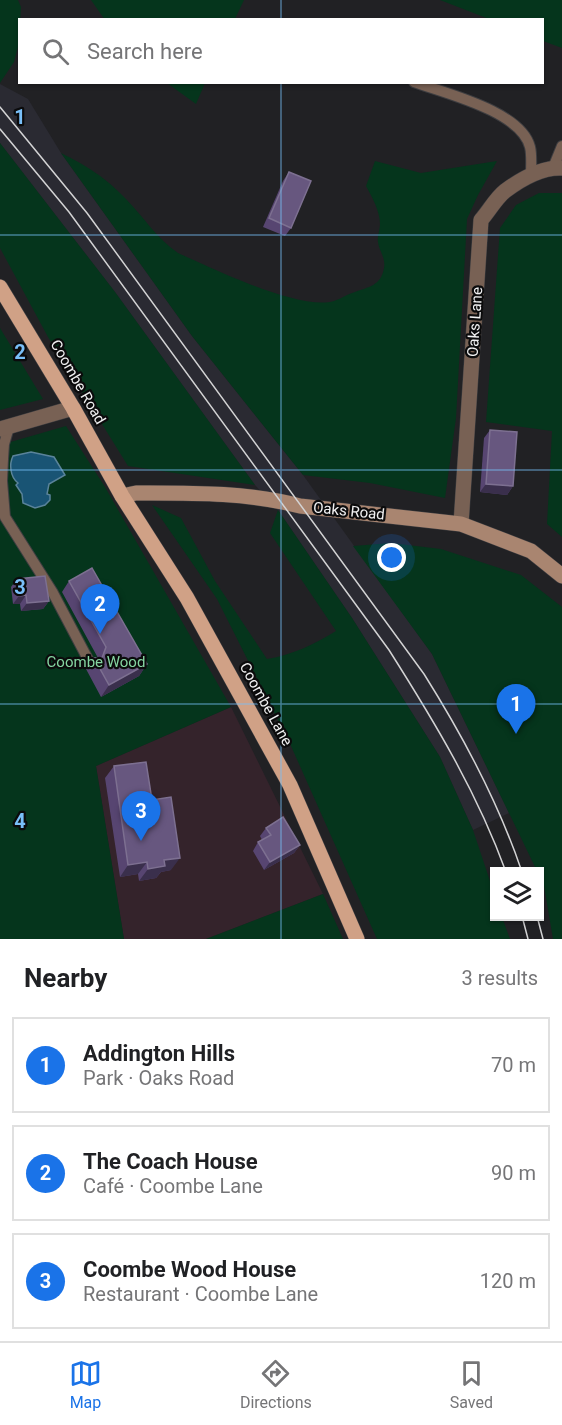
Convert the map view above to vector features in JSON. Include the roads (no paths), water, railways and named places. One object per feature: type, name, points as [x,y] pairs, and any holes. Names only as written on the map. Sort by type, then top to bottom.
[{"type":"main road","name":"Coombe Road","points":[[0,287],[73,408],[122,496]]},
{"type":"main road","name":"Coombe Lane","points":[[122,496],[187,598],[290,785],[357,939]]},
{"type":"street","name":"Oaks Lane","points":[[461,524],[481,220],[504,192],[531,175],[557,168]]},
{"type":"street","points":[[5,428],[73,408]]},
{"type":"street","name":"Oaks Road","points":[[122,496],[136,493],[221,493],[282,501],[300,506],[461,524],[531,551],[562,576]]},
{"type":"lane","points":[[420,84],[490,109],[514,122],[530,145],[531,175]]},
{"type":"lane","points":[[557,168],[562,146]]},
{"type":"lane","points":[[5,428],[2,481],[5,517],[53,593],[90,663]]},
{"type":"water","points":[[31,452],[54,457],[65,475],[49,484],[47,494],[50,495],[50,500],[45,505],[35,508],[23,503],[22,494],[16,485],[18,483],[13,477],[11,466],[13,456]]},
{"type":"tram line","points":[[0,107],[87,213],[424,674],[491,794],[520,867]]},
{"type":"tram line","points":[[0,129],[69,212],[389,650],[438,730],[468,785],[504,867]]},
{"type":"tram line","points":[[523,921],[528,939]]},
{"type":"tram line","points":[[538,921],[543,939]]},
{"type":"place","name":"The Coach House","points":[[100,634]]},
{"type":"place","name":"Addington Hills","points":[[516,734]]},
{"type":"place","name":"Coombe Wood House","points":[[141,841]]},
{"type":"park label","name":"Coombe Wood","points":[[96,662]]}]
